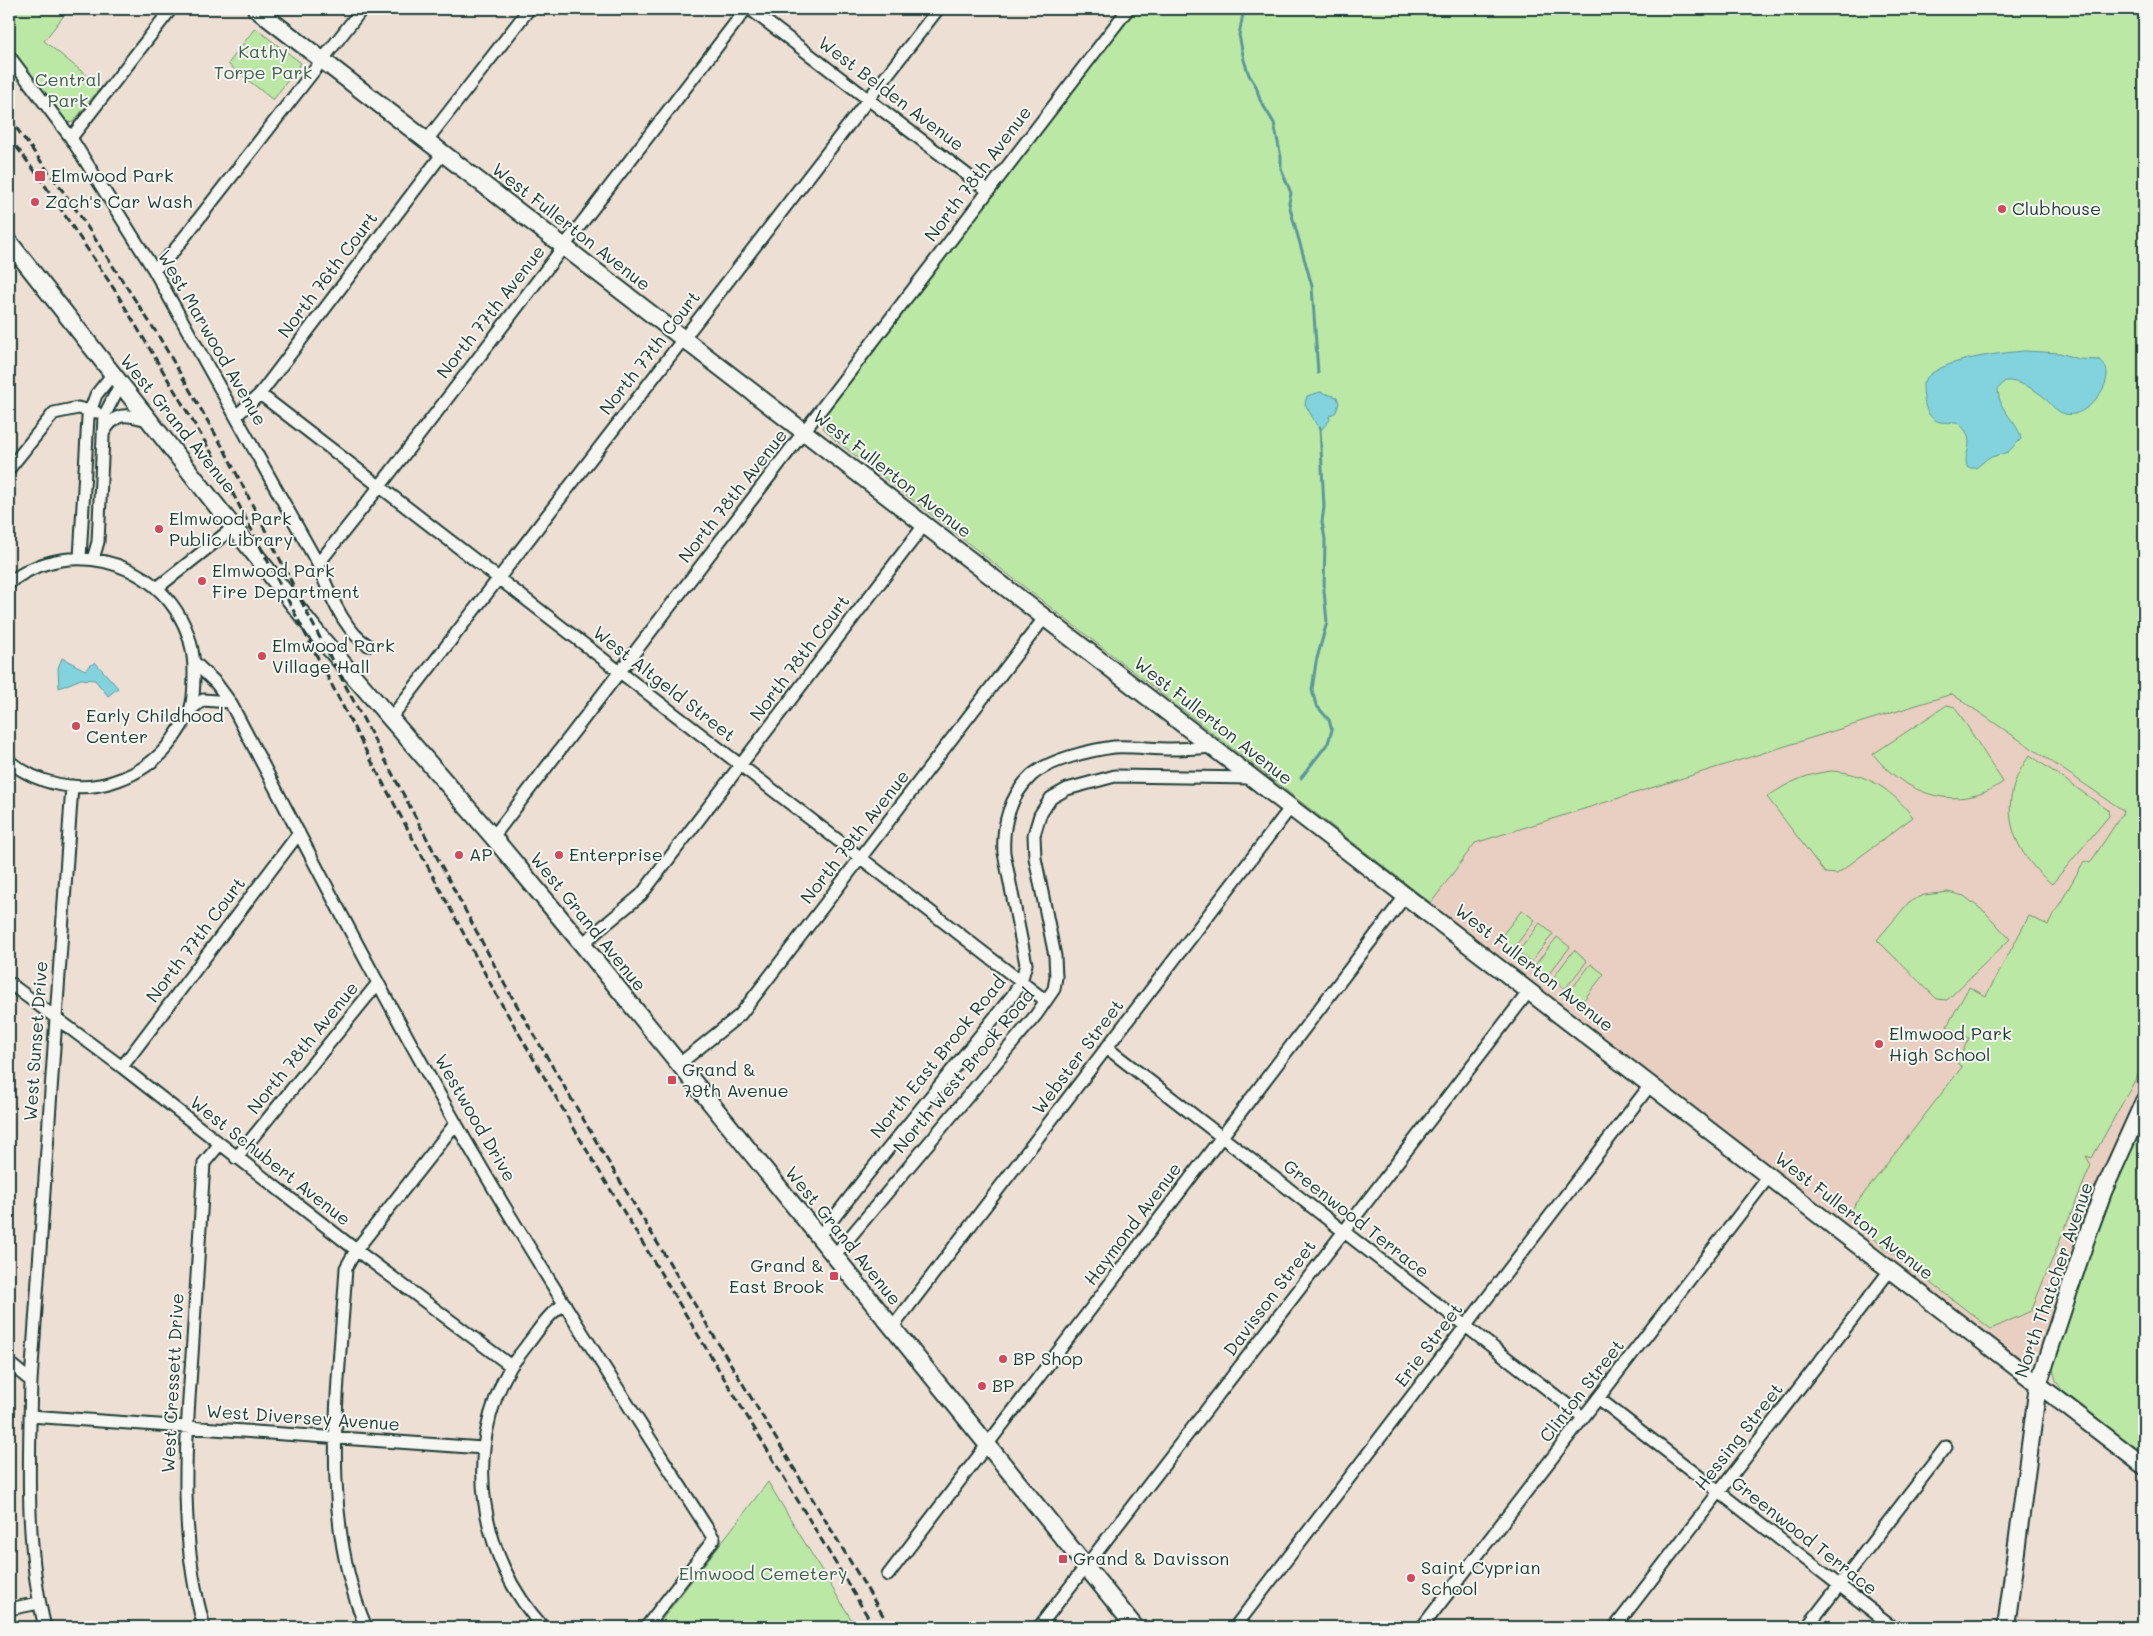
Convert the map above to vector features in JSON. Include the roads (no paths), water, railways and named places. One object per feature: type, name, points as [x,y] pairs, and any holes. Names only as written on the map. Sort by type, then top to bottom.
[{"type":"street","points":[[70,138],[171,9]]},
{"type":"street","name":"West Fullerton Avenue","points":[[256,9],[1530,990],[2144,1466]]},
{"type":"street","points":[[154,270],[178,246],[362,9]]},
{"type":"street","points":[[427,140],[529,9]]},
{"type":"street","name":"West Belden Avenue","points":[[748,9],[987,190]]},
{"type":"street","name":"North 77th Avenue","points":[[318,564],[748,9]]},
{"type":"street","name":"North 77th Court","points":[[390,719],[938,9]]},
{"type":"street","name":"North 78th Avenue","points":[[493,837],[987,190],[1128,9]]},
{"type":"street","name":"West Marwood Avenue","points":[[9,56],[70,138],[154,270],[318,564],[336,606],[353,632],[362,642],[368,645]]},
{"type":"street","name":"North 76th Court","points":[[236,416],[260,394],[443,153]]},
{"type":"street","name":"West Grand Avenue","points":[[9,242],[325,643],[493,837],[582,944],[678,1065],[1135,1627]]},
{"type":"street","points":[[80,558],[90,409],[96,394],[116,380]]},
{"type":"street","points":[[93,559],[98,542],[104,416],[116,380]]},
{"type":"street","name":"West Altgeld Street","points":[[260,394],[1046,1001]]},
{"type":"street","points":[[9,469],[54,413],[78,408],[90,409],[104,416]]},
{"type":"street","points":[[104,432],[117,416],[131,416],[148,420]]},
{"type":"street","name":"North 78th Court","points":[[582,944],[641,895],[925,524]]},
{"type":"street","points":[[157,588],[234,527]]},
{"type":"street","points":[[9,583],[26,572],[42,565],[80,558],[93,559],[121,566],[141,576],[157,588],[172,605],[183,623],[191,643],[194,662],[194,684],[190,710],[168,746],[138,772],[110,783],[72,786],[37,778],[9,761]]},
{"type":"street","name":"North 79th Avenue","points":[[678,1065],[740,1016],[1045,617]]},
{"type":"street","name":"Westwood Drive","points":[[194,662],[216,683],[230,702],[378,983],[456,1123],[565,1304],[714,1539],[646,1627]]},
{"type":"street","points":[[190,710],[204,700],[214,699],[230,702]]},
{"type":"street","name":"North East Brook Road","points":[[818,1237],[866,1174],[1012,996],[1021,982],[1026,964],[1004,853],[1003,834],[1006,818],[1013,801],[1032,776],[1050,765],[1095,750],[1116,747],[1172,750],[1213,747]]},
{"type":"street","name":"North West Brook Road","points":[[834,1256],[1036,1015],[1054,989],[1056,977],[1055,956],[1035,858],[1034,835],[1040,815],[1051,798],[1067,789],[1115,776],[1254,778]]},
{"type":"street","name":"West Sunset Drive","points":[[46,1627],[39,1603],[30,1523],[28,1469],[31,1381],[72,786]]},
{"type":"street","name":"Webster Street","points":[[892,1328],[1292,807]]},
{"type":"street","name":"North 77th Court","points":[[122,1067],[299,833]]},
{"type":"street","name":"Haymond Avenue","points":[[888,1575],[1406,895]]},
{"type":"street","name":"West Schubert Avenue","points":[[9,983],[122,1067],[356,1250],[511,1366]]},
{"type":"street","name":"North 78th Avenue","points":[[236,1158],[378,983]]},
{"type":"street","name":"Davisson Street","points":[[1039,1627],[1530,990]]},
{"type":"street","name":"Greenwood Terrace","points":[[1106,1048],[1584,1417]]},
{"type":"street","name":"Erie Street","points":[[1235,1627],[1651,1084]]},
{"type":"street","name":"North Thatcher Avenue","points":[[2006,1627],[2038,1384],[2103,1192],[2144,1100]]},
{"type":"street","points":[[366,1627],[349,1579],[340,1538],[337,1505],[336,1437],[346,1268],[356,1250],[456,1123]]},
{"type":"street","name":"West Cressett Drive","points":[[204,1627],[193,1574],[185,1507],[187,1428],[204,1163],[219,1144]]},
{"type":"street","name":"Clinton Street","points":[[1422,1627],[1770,1176]]},
{"type":"street","name":"Hessing Street","points":[[1615,1627],[1890,1269]]},
{"type":"street","points":[[543,1627],[522,1601],[513,1586],[492,1538],[485,1509],[483,1448],[493,1408],[511,1366],[554,1310],[565,1304]]},
{"type":"street","points":[[9,1364],[31,1381]]},
{"type":"street","name":"Greenwood Terrace","points":[[1598,1398],[1893,1627]]},
{"type":"street","name":"West Diversey Avenue","points":[[30,1416],[483,1448]]},
{"type":"street","points":[[1807,1627],[1946,1447]]},
{"type":"street","points":[[9,1609],[39,1603]]},
{"type":"water","points":[[2025,351],[2060,353],[2078,359],[2100,360],[2106,367],[2107,376],[2104,386],[2092,404],[2074,414],[2065,414],[2061,413],[2031,388],[2015,382],[2005,381],[1998,389],[1999,397],[2001,404],[2017,427],[2021,439],[2008,452],[1988,458],[1976,468],[1968,468],[1966,458],[1969,441],[1968,435],[1957,422],[1940,422],[1931,416],[1924,400],[1923,383],[1930,375],[1954,363],[2001,353]]},
{"type":"water","points":[[1320,392],[1337,397],[1339,403],[1336,412],[1329,416],[1330,420],[1320,431],[1305,404],[1307,396]]},
{"type":"water","points":[[62,658],[85,670],[95,662],[118,688],[108,696],[95,680],[81,679],[59,688],[58,668]]},
{"type":"waterway","points":[[1244,9],[1239,35],[1244,60],[1260,100],[1274,123],[1281,157],[1281,169],[1291,193],[1289,203],[1291,212],[1312,286],[1318,373]]},
{"type":"waterway","points":[[1301,778],[1328,743],[1332,730],[1329,720],[1316,705],[1312,690],[1316,662],[1327,622],[1324,591],[1325,539],[1322,522],[1324,507],[1320,428]]},
{"type":"railway","points":[[9,118],[73,205],[158,335],[225,451],[319,636],[505,985],[603,1153],[890,1627]]},
{"type":"railway","points":[[9,137],[40,178],[116,292],[214,457],[367,753],[497,996],[586,1149],[874,1627]]},
{"type":"place","name":"Elmwood Park","points":[[40,176]]},
{"type":"place","name":"Zach's Car Wash","points":[[35,202]]},
{"type":"place","name":"Clubhouse","points":[[2002,209]]},
{"type":"place","name":"Elmwood Park Public Library","points":[[159,529]]},
{"type":"place","name":"Elmwood Park Fire Department","points":[[202,581]]},
{"type":"place","name":"Elmwood Park Village Hall","points":[[262,656]]},
{"type":"place","name":"Early Childhood Center","points":[[76,726]]},
{"type":"place","name":"AP","points":[[459,855]]},
{"type":"place","name":"Enterprise","points":[[559,855]]},
{"type":"place","name":"Elmwood Park High School","points":[[1879,1044]]},
{"type":"place","name":"Grand & 79th Avenue","points":[[672,1080]]},
{"type":"place","name":"Grand & East Brook","points":[[834,1276]]},
{"type":"place","name":"BP Shop","points":[[1003,1359]]},
{"type":"place","name":"BP","points":[[982,1386]]},
{"type":"place","name":"Grand & Davisson","points":[[1063,1559]]},
{"type":"place","name":"Saint Cyprian School","points":[[1411,1578]]},
{"type":"park label","name":"Kathy Torpe Park","points":[[263,62]]},
{"type":"park label","name":"Central Park","points":[[68,90]]},
{"type":"park label","name":"Elmwood Cemetery","points":[[763,1574]]}]
